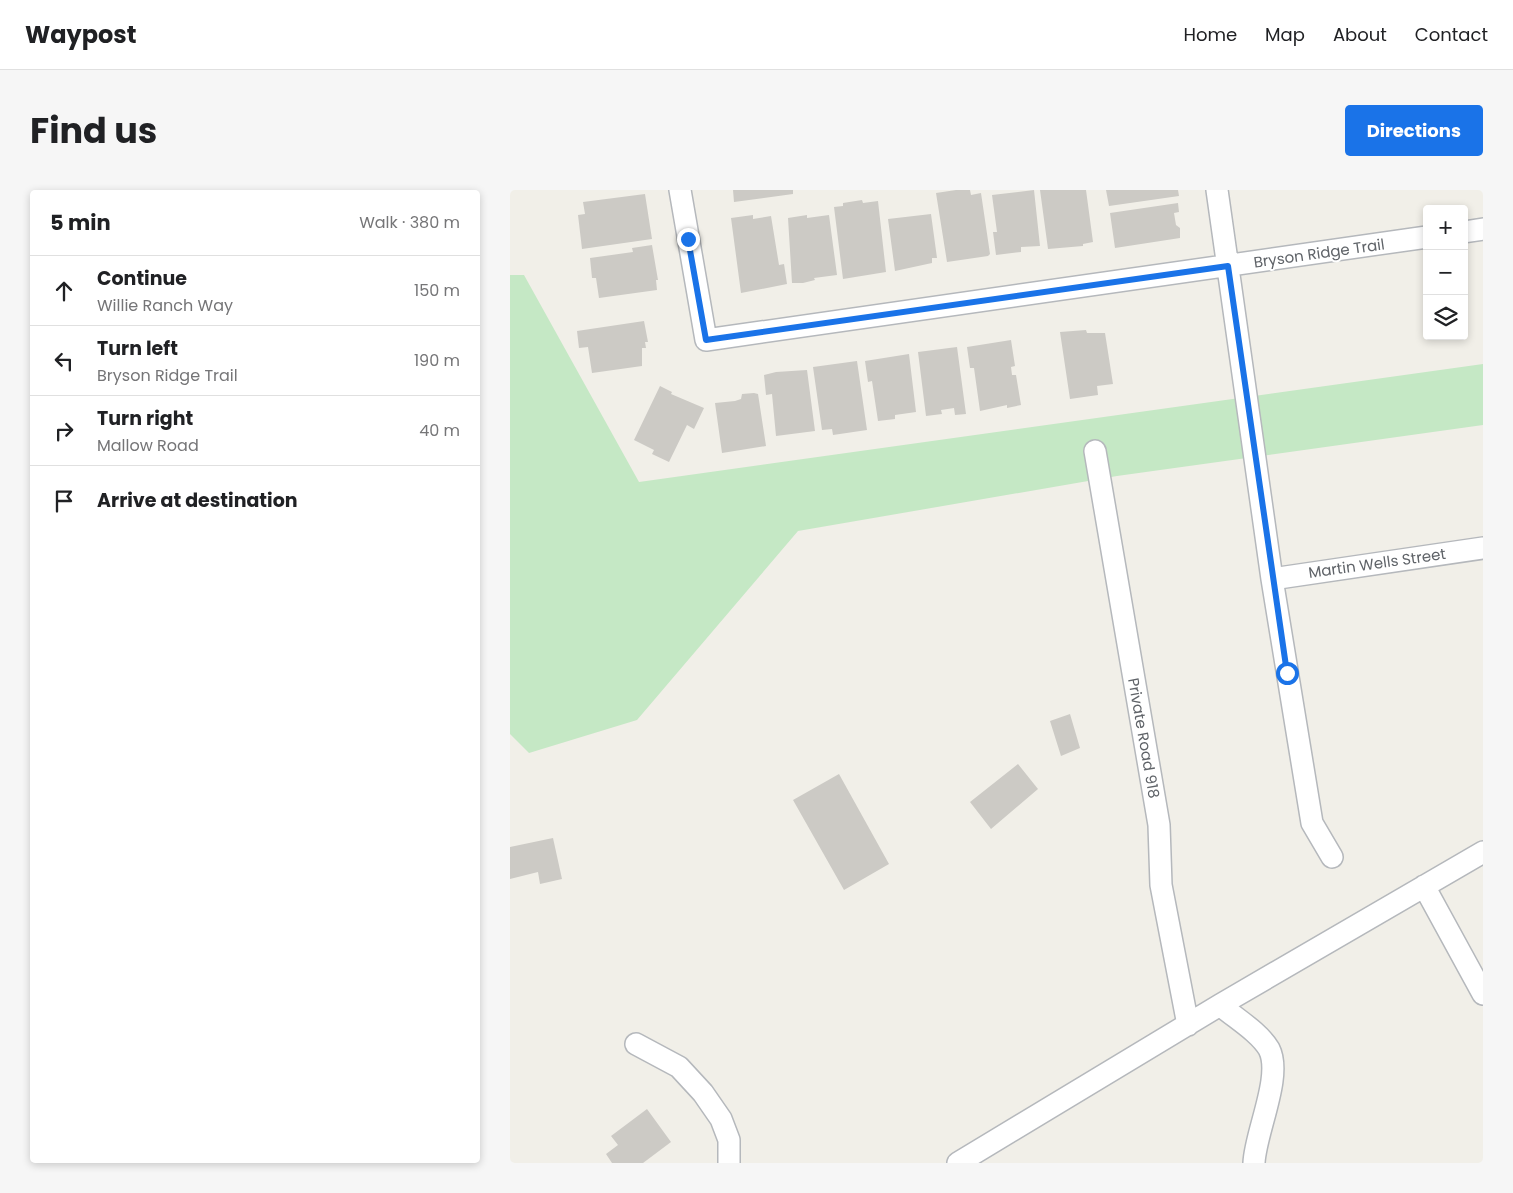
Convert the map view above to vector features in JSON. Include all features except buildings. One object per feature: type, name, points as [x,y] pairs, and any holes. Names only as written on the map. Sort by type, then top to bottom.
[{"type":"street","name":"Bryson Ridge Trail","points":[[680,190],[706,340],[1423,238]]},
{"type":"street","points":[[1217,190],[1272,579],[1312,823],[1332,857]]},
{"type":"street","points":[[1468,231],[1483,229]]},
{"type":"street","name":"Private Road 918","points":[[1095,451],[1159,826],[1161,885],[1188,1025]]},
{"type":"street","name":"Martin Wells Street","points":[[1272,579],[1483,548]]},
{"type":"street","points":[[958,1163],[1220,1005],[1483,852]]},
{"type":"street","points":[[1424,886],[1483,994]]},
{"type":"street","points":[[1220,1005],[1260,1039],[1269,1050],[1273,1063],[1270,1089],[1254,1163]]},
{"type":"street","points":[[636,1044],[679,1067],[703,1093],[721,1119],[729,1140],[729,1163]]},
{"type":"green space","points":[[510,275],[524,275],[639,482],[1483,364],[1483,425],[1117,476],[798,531],[637,720],[529,753],[510,734]]},
{"type":"route","points":[[688,239],[706,340],[1228,266],[1287,673]]}]
